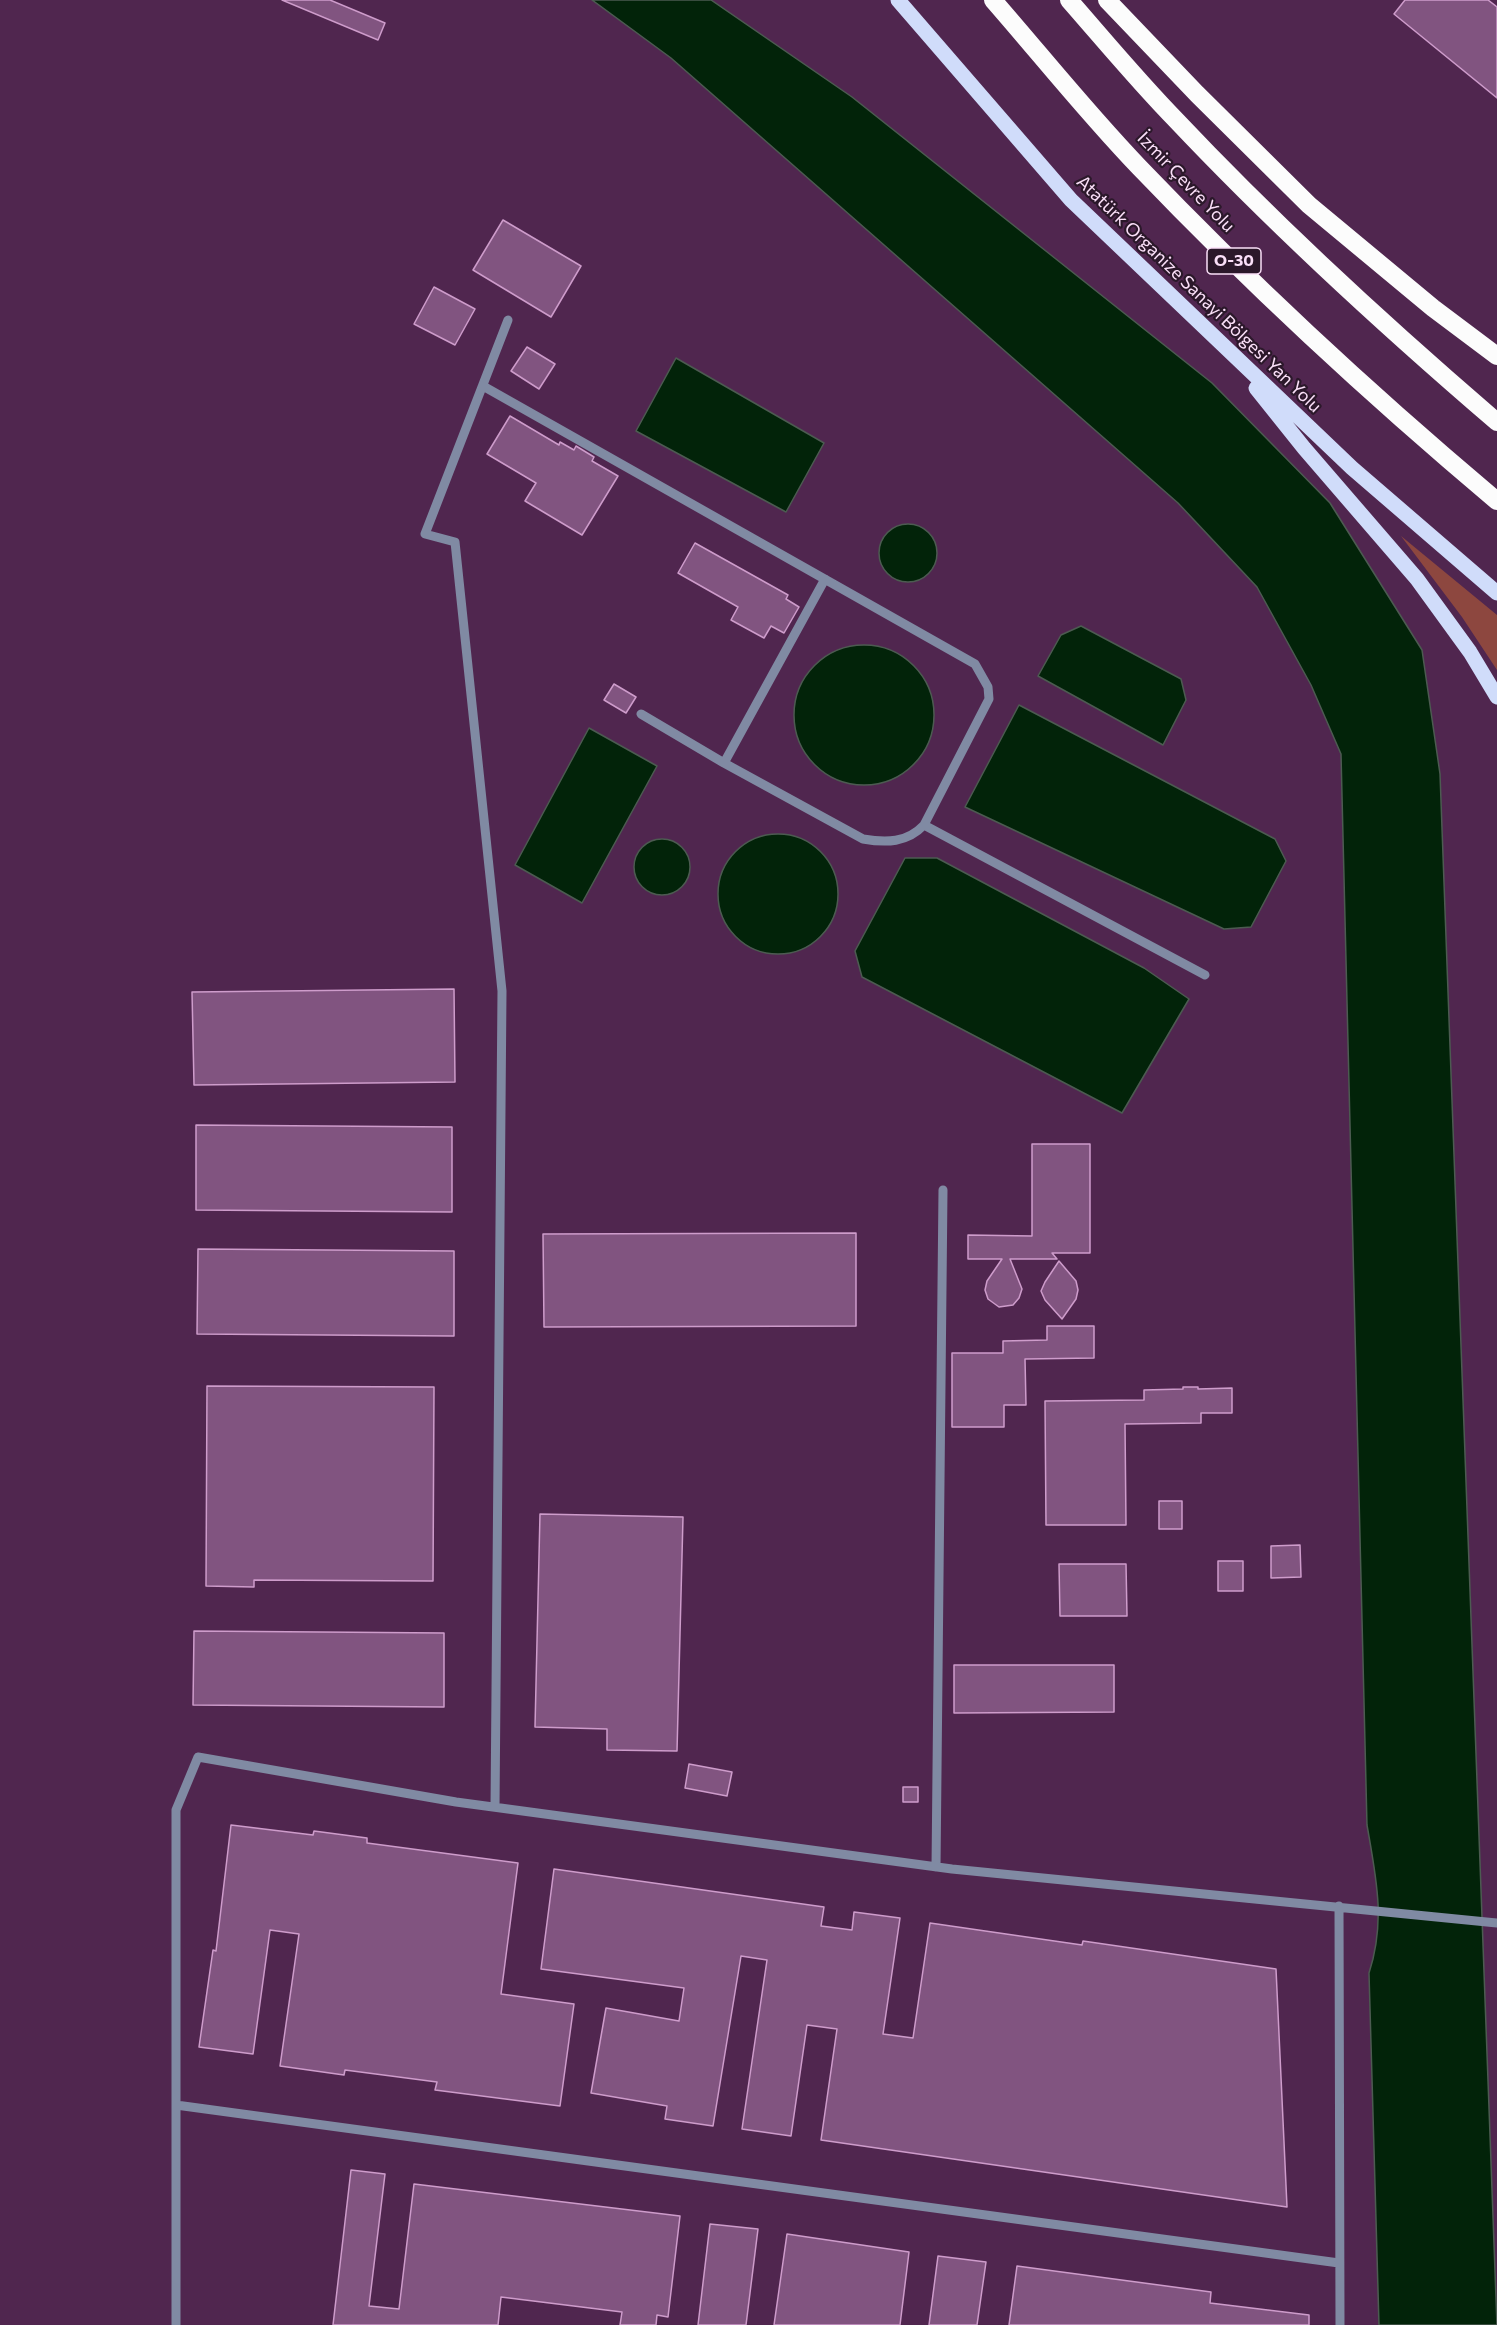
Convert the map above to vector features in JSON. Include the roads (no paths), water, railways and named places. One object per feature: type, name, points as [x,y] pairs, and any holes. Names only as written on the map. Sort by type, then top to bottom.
[{"type":"highway","name":"İzmir Çevre Yolu","points":[[993,0],[1138,166],[1196,224],[1371,391],[1497,501]]},
{"type":"highway","name":"İzmir Çevre Yolu","points":[[1069,0],[1174,118],[1254,200],[1400,337],[1497,422]]},
{"type":"highway","points":[[1107,0],[1197,94],[1309,204],[1433,308],[1497,356]]},
{"type":"main road","name":"Atatürk Organize Sanayi Bölgesi Yan Yolu","points":[[898,0],[1071,200],[1352,468],[1497,593]]},
{"type":"main road","points":[[1223,346],[1304,448],[1417,579],[1470,652],[1497,696]]},
{"type":"lane","points":[[495,1807],[502,991],[455,542],[425,534],[508,320]]},
{"type":"lane","points":[[483,386],[975,664],[988,687],[989,699],[924,825],[915,834],[904,839],[882,842],[863,838],[724,763],[641,714]]},
{"type":"lane","points":[[724,763],[825,579]]},
{"type":"lane","points":[[924,825],[1205,975]]},
{"type":"lane","points":[[936,1867],[943,1191]]},
{"type":"lane","points":[[176,2325],[176,1810],[198,1757],[495,1807],[936,1867],[1497,1923]]},
{"type":"lane","points":[[1339,1906],[1340,2325]]},
{"type":"lane","points":[[176,2104],[1339,2263]]}]
